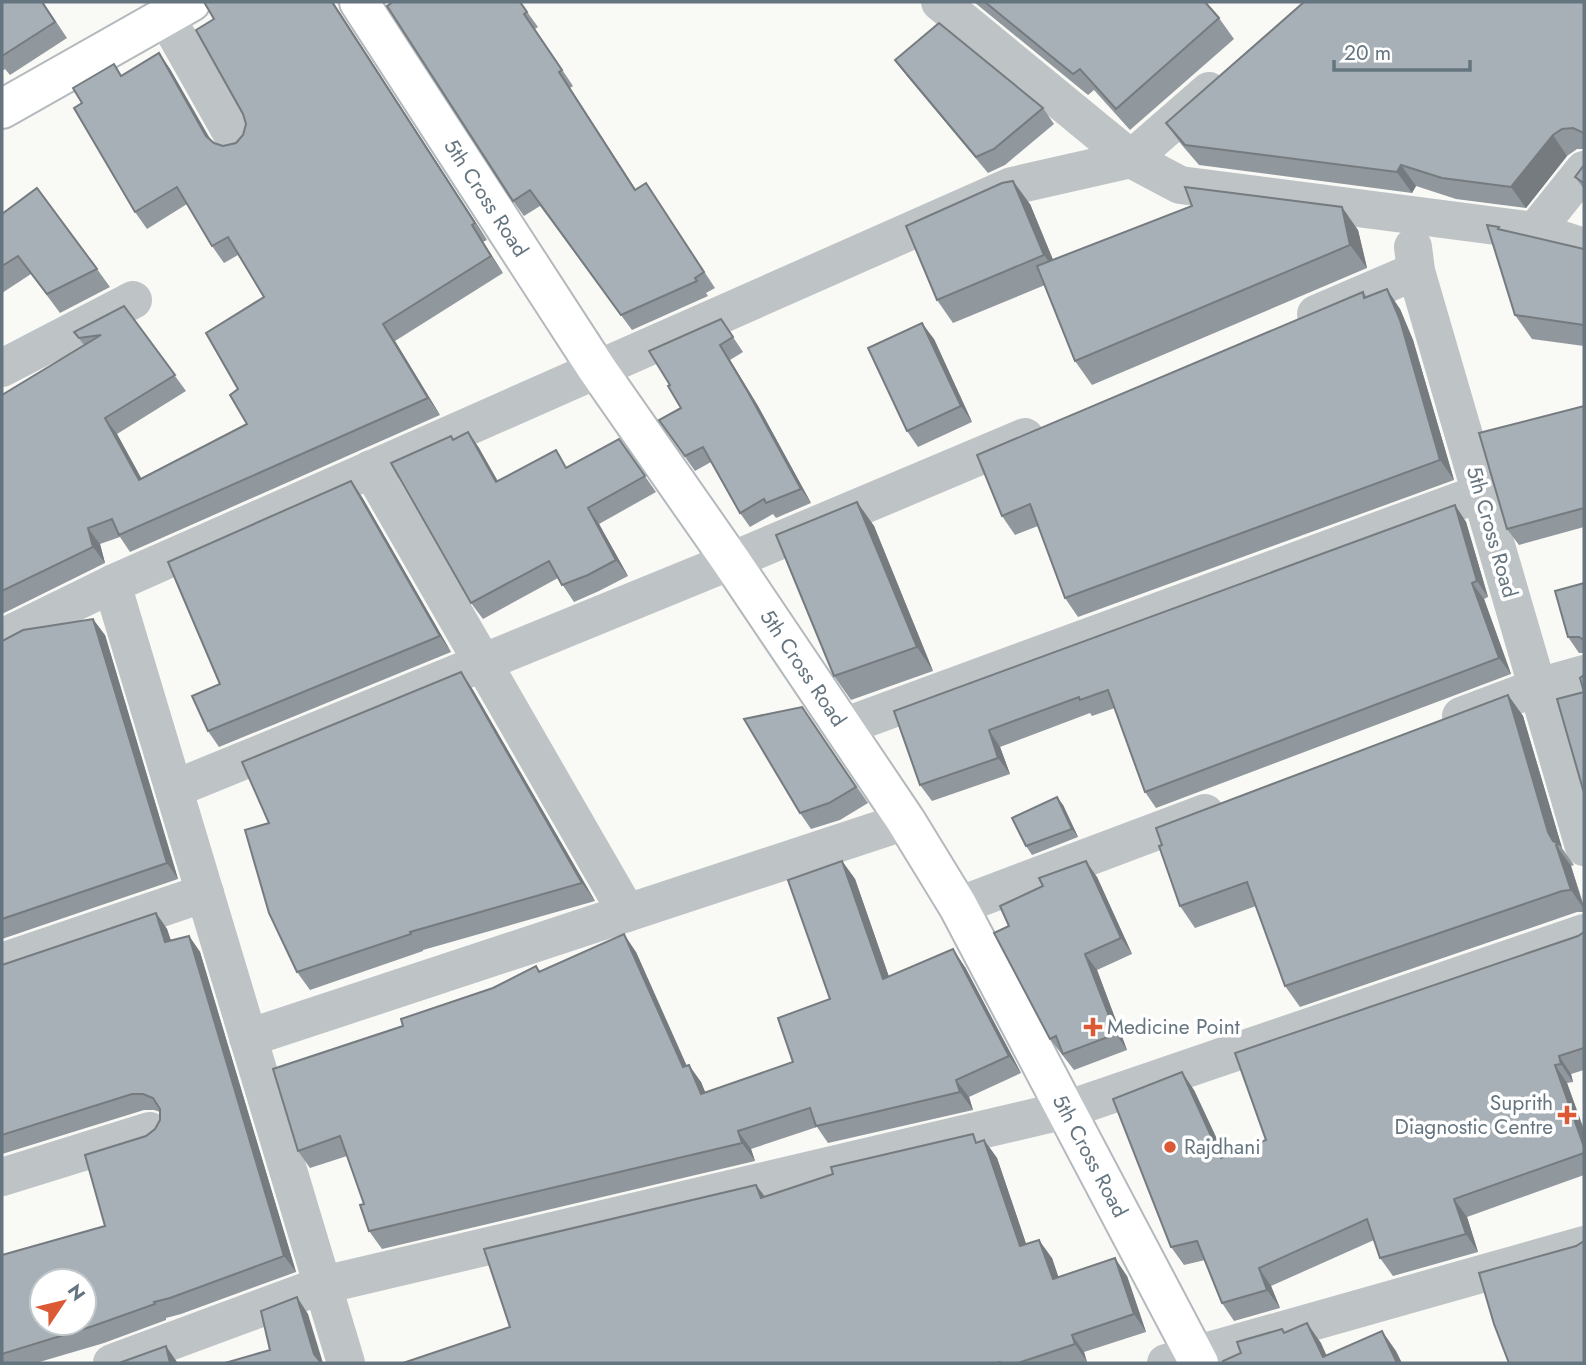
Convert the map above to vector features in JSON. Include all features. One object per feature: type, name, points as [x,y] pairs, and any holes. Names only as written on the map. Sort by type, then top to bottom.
[{"type":"street","name":"5th Cross Road","points":[[359,2],[597,369],[843,727],[906,821],[958,906],[1066,1110],[1187,1361]]},
{"type":"street","points":[[942,2],[1131,159],[1180,186],[1535,231],[1584,247]]},
{"type":"street","points":[[2,109],[178,9],[236,141]]},
{"type":"street","points":[[2,638],[112,584],[1012,186],[1131,159],[1236,66]]},
{"type":"street","points":[[1535,231],[1584,170]]},
{"type":"street","name":"5th Cross Road","points":[[1408,216],[1416,271],[1584,847]]},
{"type":"street","points":[[1289,325],[1416,271]]},
{"type":"street","points":[[2,368],[133,300]]},
{"type":"street","points":[[174,789],[731,561],[1061,422]]},
{"type":"street","points":[[371,469],[627,913]]},
{"type":"street","points":[[843,727],[1481,493]]},
{"type":"street","points":[[112,584],[346,1363]]},
{"type":"street","points":[[1435,726],[1538,687],[1584,674]]},
{"type":"street","points":[[958,906],[1241,799]]},
{"type":"street","points":[[248,1038],[906,821]]},
{"type":"street","points":[[2,962],[205,893]]},
{"type":"street","points":[[112,1363],[323,1286],[1066,1110],[1584,933]]},
{"type":"street","points":[[2,1177],[150,1131]]},
{"type":"street","points":[[1187,1361],[1584,1245]]},
{"type":"building","points":[[2,2],[42,2],[55,22],[2,56]]},
{"type":"building","points":[[204,2],[332,2],[475,223],[472,225],[491,256],[383,324],[428,398],[119,535],[112,519],[88,528],[93,547],[2,591],[2,395],[101,335],[79,338],[74,332],[124,306],[175,375],[105,418],[139,480],[247,424],[230,395],[238,389],[206,333],[264,297],[228,237],[212,246],[177,187],[135,212],[74,108],[82,103],[73,88],[114,64],[121,76],[159,53],[206,136],[223,146],[236,143],[243,135],[246,124],[243,114],[196,30],[214,19]]},
{"type":"building","points":[[393,2],[520,2],[527,12],[524,14],[562,70],[559,72],[635,190],[646,183],[704,272],[695,278],[697,281],[621,315],[530,190],[513,201],[387,6]]},
{"type":"building","points":[[985,2],[1205,2],[1219,18],[1116,109],[1080,69],[1073,74]]},
{"type":"building","points":[[1304,2],[1584,2],[1584,134],[1573,128],[1562,129],[1553,135],[1511,187],[1442,178],[1401,165],[1397,172],[1185,145],[1166,123]]},
{"type":"building","points":[[939,23],[1043,108],[994,149],[976,157],[895,60]]},
{"type":"building","points":[[1584,165],[1584,183],[1575,177]]},
{"type":"building","points":[[1013,181],[1044,255],[937,300],[906,226],[1002,183]]},
{"type":"building","points":[[1185,187],[1342,207],[1350,245],[1075,361],[1037,266],[1192,206]]},
{"type":"building","points":[[37,188],[97,269],[47,294],[18,256],[2,266],[2,214]]},
{"type":"building","points":[[1487,225],[1584,249],[1584,325],[1515,315]]},
{"type":"building","points":[[1387,289],[1400,320],[1440,460],[1065,598],[1030,504],[1002,516],[977,455],[1363,292],[1364,298]]},
{"type":"building","points":[[721,319],[733,337],[720,345],[801,489],[766,503],[764,499],[740,513],[703,447],[685,456],[659,420],[681,408],[649,351]]},
{"type":"building","points":[[922,323],[961,406],[907,431],[868,348]]},
{"type":"building","points":[[1584,406],[1584,508],[1507,529],[1479,433]]},
{"type":"building","points":[[468,432],[496,482],[556,450],[566,468],[619,439],[645,476],[588,508],[616,560],[562,585],[549,561],[471,603],[391,463],[451,436],[453,440]]},
{"type":"building","points":[[351,481],[440,636],[208,731],[192,696],[220,684],[168,562]]},
{"type":"building","points":[[857,502],[917,647],[834,676],[776,535]]},
{"type":"building","points":[[1455,505],[1477,581],[1472,583],[1499,658],[1145,792],[1108,690],[1080,700],[1079,697],[989,730],[998,758],[920,785],[894,711]]},
{"type":"building","points":[[1584,583],[1584,640],[1568,637],[1555,591]]},
{"type":"building","points":[[93,619],[167,863],[2,919],[2,641],[23,630]]},
{"type":"building","points":[[461,672],[582,883],[410,932],[411,934],[297,972],[269,913],[245,830],[269,823],[242,762]]},
{"type":"building","points":[[1584,675],[1584,692],[1580,678]]},
{"type":"building","points":[[1584,692],[1584,793],[1557,699]]},
{"type":"building","points":[[1508,695],[1548,832],[1553,841],[1559,844],[1556,845],[1571,890],[1285,986],[1247,882],[1180,906],[1159,846],[1162,845],[1156,828]]},
{"type":"building","points":[[802,707],[856,787],[829,803],[800,813],[744,719]]},
{"type":"building","points":[[1057,797],[1072,829],[1026,846],[1012,818]]},
{"type":"building","points":[[842,861],[883,979],[953,949],[1009,1056],[956,1080],[960,1092],[816,1126],[810,1108],[738,1131],[742,1143],[369,1231],[360,1205],[364,1204],[340,1136],[298,1151],[273,1069],[403,1026],[401,1019],[493,988],[536,966],[539,972],[624,934],[683,1067],[689,1065],[701,1094],[793,1062],[778,1018],[830,999],[788,880]]},
{"type":"building","points":[[1086,861],[1121,938],[1085,954],[1116,1034],[1063,1054],[1056,1036],[1050,1039],[994,933],[1009,926],[1000,906],[1043,886],[1039,878]]},
{"type":"building","points":[[156,913],[165,942],[189,936],[284,1256],[98,1324],[98,1267],[28,1267],[28,1337],[57,1337],[2,1354],[2,1255],[105,1226],[85,1155],[146,1136],[155,1129],[160,1120],[160,1109],[153,1098],[132,1094],[2,1135],[2,965]]},
{"type":"building","points":[[1584,932],[1584,1048],[1559,1056],[1561,1064],[1555,1065],[1584,1153],[1454,1199],[1466,1234],[1380,1258],[1367,1219],[1259,1268],[1267,1290],[1222,1303],[1197,1241],[1171,1247],[1113,1099],[1182,1072],[1221,1158],[1266,1140],[1235,1053]]},
{"type":"building","points":[[973,1134],[976,1143],[984,1140],[1020,1246],[1039,1240],[1053,1279],[1115,1258],[1134,1314],[1072,1335],[1075,1344],[1018,1363],[403,1363],[510,1327],[484,1249],[756,1185],[761,1198],[833,1174],[831,1167]]},
{"type":"building","points":[[1584,1241],[1584,1363],[1509,1363],[1479,1273],[1576,1246]]},
{"type":"building","points":[[297,1297],[314,1354],[321,1363],[225,1363],[270,1350],[261,1311]]},
{"type":"building","points":[[1307,1323],[1323,1357],[1382,1331],[1397,1363],[1223,1361],[1241,1353],[1237,1342],[1282,1329],[1284,1333]]},
{"type":"building","points":[[166,1346],[170,1363],[119,1363]]},
{"type":"place","name":"Medicine Point","points":[[1093,1027]]},
{"type":"place","name":"Suprith Diagnostic Centre","points":[[1567,1115]]},
{"type":"place","name":"Rajdhani","points":[[1170,1147]]}]
